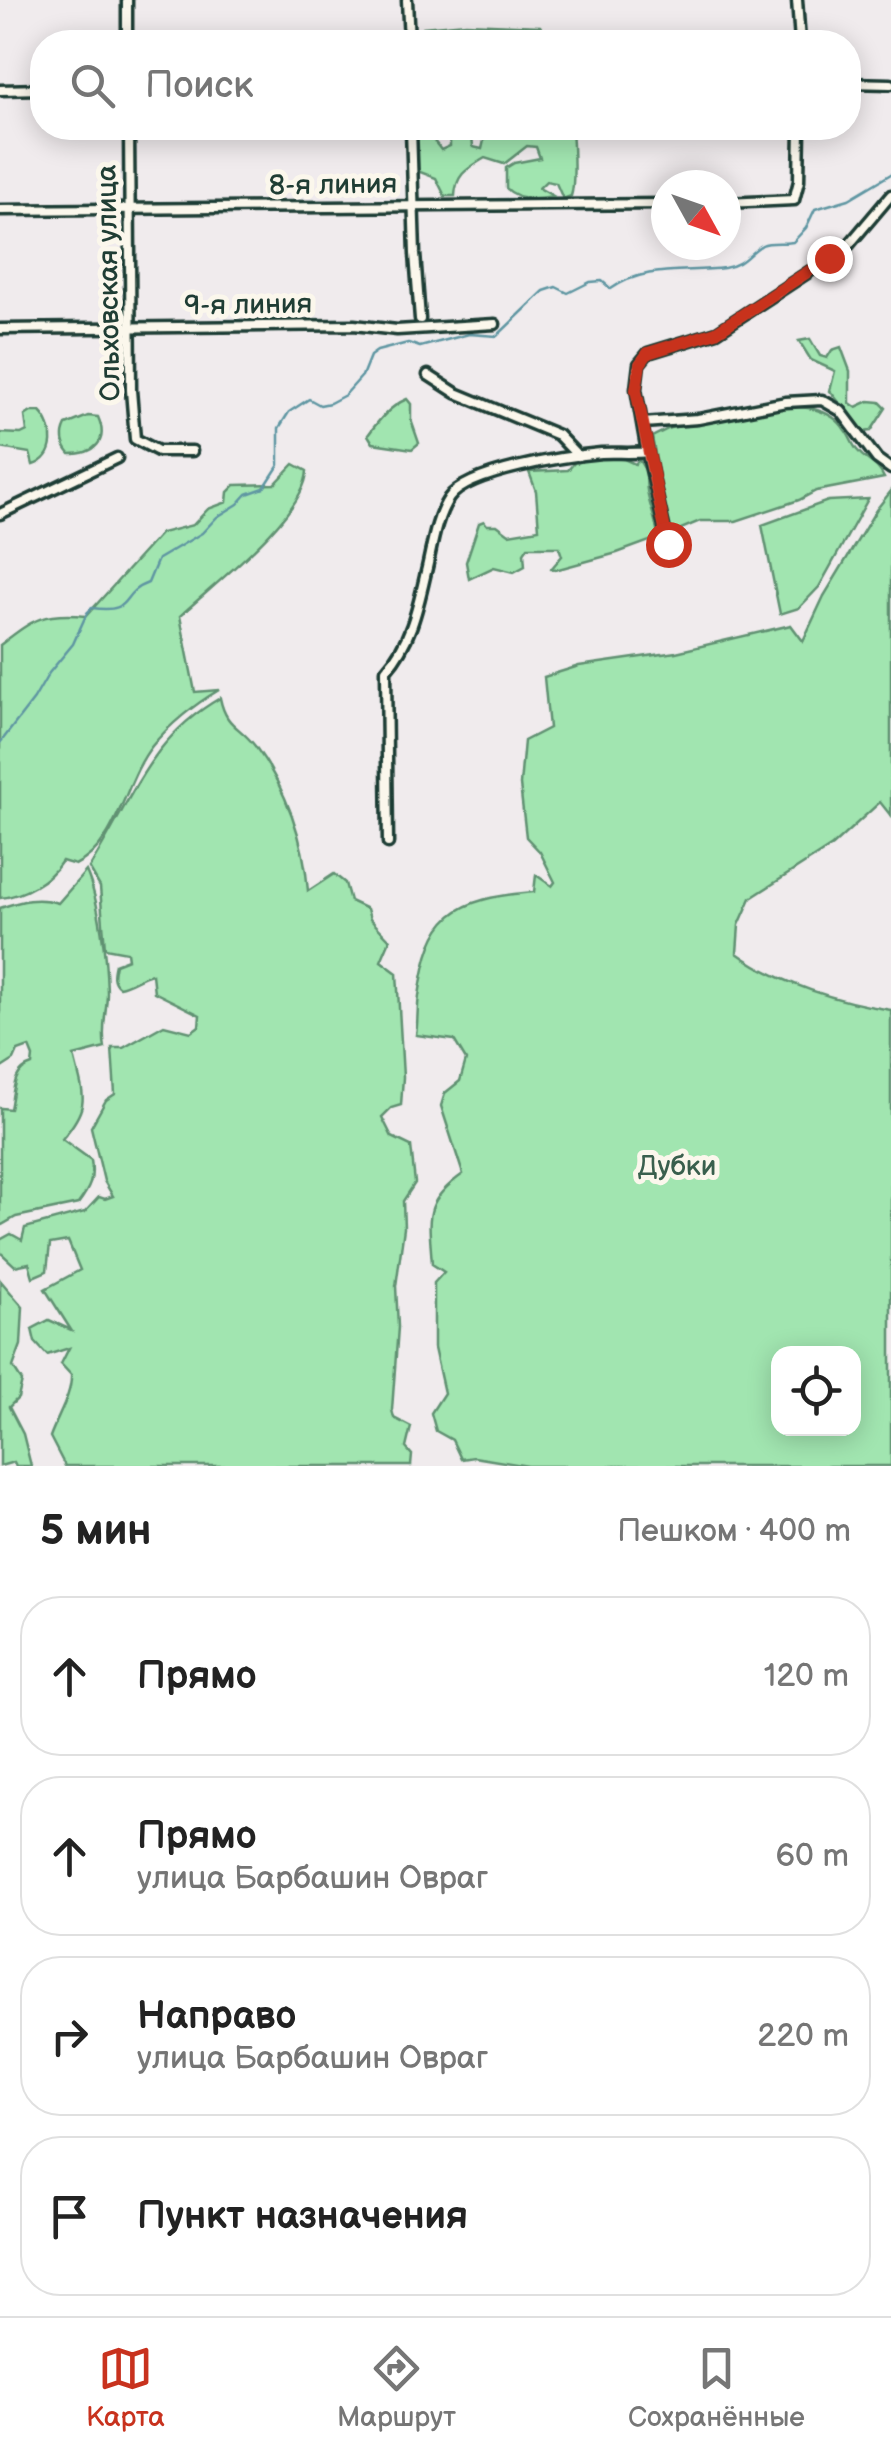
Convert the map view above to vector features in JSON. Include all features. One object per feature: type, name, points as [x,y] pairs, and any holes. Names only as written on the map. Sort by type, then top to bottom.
[{"type":"street","points":[[127,0],[128,30]]},
{"type":"street","points":[[407,0],[408,30]]},
{"type":"street","points":[[797,0],[799,30]]},
{"type":"street","points":[[861,83],[891,84]]},
{"type":"street","points":[[0,90],[30,90]]},
{"type":"street","name":"Ольховская улица","points":[[129,140],[135,439],[158,451],[192,451]]},
{"type":"street","points":[[411,140],[420,320]]},
{"type":"street","points":[[741,202],[794,200],[800,140]]},
{"type":"street","points":[[668,544],[636,390],[640,364],[648,353],[716,332],[848,247],[891,195]]},
{"type":"street","name":"8-я линия","points":[[0,210],[651,204]]},
{"type":"street","name":"9-я линия","points":[[0,329],[354,325],[396,330],[495,324]]},
{"type":"street","points":[[428,375],[470,399],[558,436],[578,456]]},
{"type":"street","points":[[643,423],[822,400],[841,411],[876,459],[891,469]]},
{"type":"street","points":[[388,844],[386,670],[404,648],[440,516],[450,496],[480,478],[578,456],[647,452]]},
{"type":"street","points":[[0,514],[117,458]]},
{"type":"green space","points":[[466,23],[540,26],[543,30],[421,30]]},
{"type":"green space","points":[[414,140],[433,140],[441,150],[450,146],[450,140],[472,140],[473,147],[482,149],[484,140],[572,140],[571,196],[563,199],[556,183],[546,181],[539,188],[553,196],[522,197],[506,188],[506,168],[540,158],[536,147],[527,146],[504,164],[485,158],[460,177],[455,196],[445,196],[436,178],[420,172],[414,164]]},
{"type":"green space","points":[[810,339],[820,356],[827,358],[832,350],[841,347],[850,371],[850,403],[856,407],[869,401],[880,402],[886,408],[871,431],[863,432],[830,391],[835,371],[811,360],[799,341]]},
{"type":"green space","points":[[407,399],[419,443],[412,449],[373,443],[368,435],[372,429]]},
{"type":"green space","points":[[773,406],[803,407],[831,416],[884,478],[816,491],[736,521],[700,521],[669,534],[652,437],[670,428]]},
{"type":"green space","points":[[40,412],[51,434],[46,456],[33,465],[30,453],[0,448],[0,433],[27,431],[25,416]]},
{"type":"green space","points":[[88,416],[98,417],[100,440],[86,452],[70,454],[63,440],[66,425]]},
{"type":"green space","points":[[624,459],[635,464],[639,460],[647,473],[658,538],[555,570],[551,569],[562,556],[559,547],[528,547],[524,553],[525,566],[514,572],[494,567],[469,579],[466,562],[479,523],[497,525],[509,534],[539,529],[536,491],[529,472],[568,470],[575,462]]},
{"type":"green space","points":[[294,464],[307,471],[291,508],[255,548],[180,616],[195,692],[219,690],[183,715],[152,746],[111,828],[90,856],[75,865],[62,861],[35,886],[0,898],[0,645],[39,619],[86,616],[161,533],[193,525],[208,509],[227,502],[228,492],[235,485],[275,484]]},
{"type":"green space","name":"Дубки","points":[[891,491],[891,816],[880,802],[832,846],[751,898],[739,925],[737,953],[772,974],[811,990],[891,1010],[891,1466],[528,1466],[474,1457],[461,1459],[452,1440],[436,1431],[431,1413],[444,1393],[434,1348],[434,1283],[444,1272],[432,1264],[430,1223],[440,1194],[463,1174],[441,1106],[445,1093],[460,1081],[466,1060],[454,1040],[416,1035],[418,1001],[431,946],[451,916],[484,900],[534,892],[536,875],[552,886],[555,882],[540,852],[526,837],[520,785],[524,741],[549,728],[544,677],[579,666],[676,652],[791,625],[803,641],[824,596]]},
{"type":"green space","points":[[868,499],[819,587],[799,608],[780,614],[762,525],[828,501]]},
{"type":"green space","points":[[220,698],[226,715],[255,746],[284,797],[298,833],[308,891],[334,874],[345,883],[350,901],[367,909],[370,919],[390,940],[381,961],[397,973],[403,1077],[401,1105],[382,1117],[392,1137],[411,1146],[415,1183],[403,1201],[392,1410],[394,1418],[411,1427],[406,1448],[412,1455],[411,1466],[65,1466],[50,1437],[69,1390],[71,1375],[61,1364],[69,1348],[47,1355],[35,1342],[32,1329],[49,1320],[71,1330],[45,1289],[80,1270],[68,1241],[50,1244],[47,1271],[33,1277],[29,1263],[15,1266],[0,1252],[0,1240],[11,1234],[22,1240],[25,1228],[85,1212],[99,1197],[113,1196],[104,1181],[91,1127],[106,1100],[115,1094],[112,1048],[123,1048],[164,1025],[191,1032],[199,1026],[200,1015],[154,992],[152,974],[123,986],[116,985],[115,964],[128,959],[127,952],[105,948],[100,887],[89,868],[158,753],[195,715]]},
{"type":"green space","points":[[86,871],[104,946],[105,1048],[74,1056],[83,1100],[78,1117],[62,1139],[91,1160],[91,1178],[78,1204],[16,1217],[0,1226],[0,1108],[10,1109],[17,1077],[32,1065],[33,1057],[29,1047],[18,1051],[14,1060],[0,1069],[0,908],[29,900],[58,903]]},
{"type":"green space","points":[[0,1280],[23,1307],[21,1345],[13,1367],[22,1381],[18,1398],[9,1407],[23,1434],[31,1466],[16,1466],[14,1462],[0,1466]]},
{"type":"waterway","points":[[0,743],[73,644],[87,613],[92,608],[120,606],[138,587],[148,583],[158,559],[202,533],[247,494],[264,488],[279,465],[279,428],[289,412],[309,399],[320,405],[345,395],[377,351],[408,343],[420,347],[469,334],[497,336],[544,291],[556,287],[568,293],[590,282],[602,281],[611,289],[651,273],[731,267],[762,245],[793,242],[806,228],[815,209],[849,199],[891,174]]},
{"type":"route","points":[[668,544],[636,390],[640,364],[648,353],[716,332],[829,258]]}]
